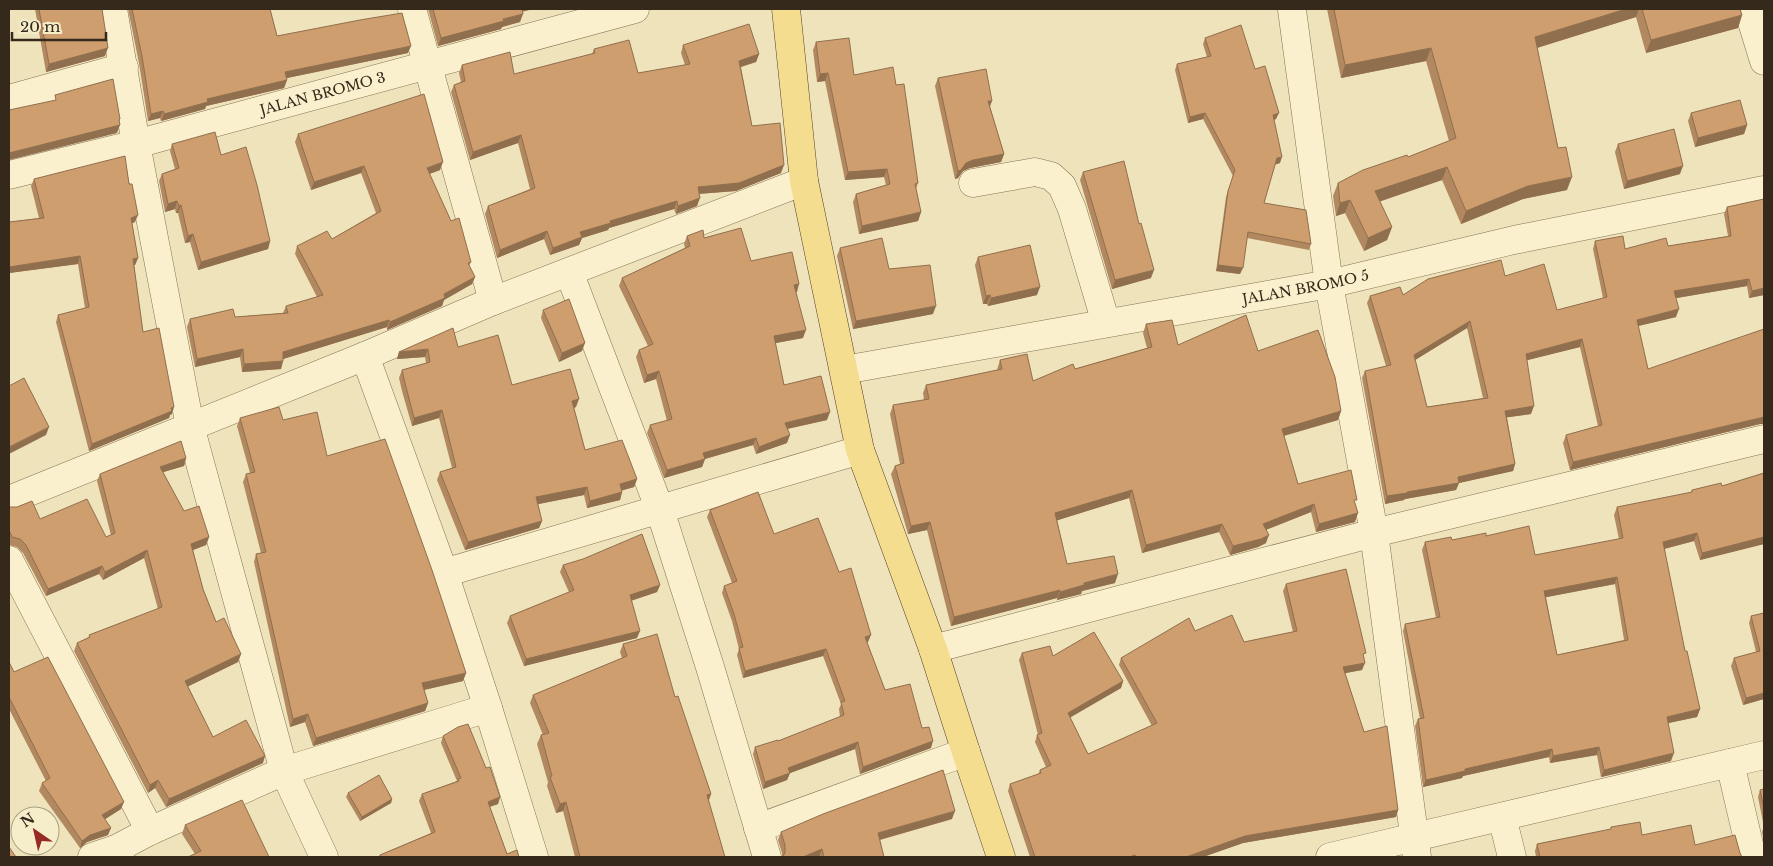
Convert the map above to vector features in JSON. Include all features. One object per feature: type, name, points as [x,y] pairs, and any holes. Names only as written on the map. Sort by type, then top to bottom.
[{"type":"main road","points":[[786,9],[804,181],[860,450],[933,649],[1001,857]]},
{"type":"street","points":[[113,9],[136,144],[190,426],[284,771],[324,857]]},
{"type":"street","points":[[412,9],[493,301]]},
{"type":"street","name":"JALAN BROMO 3","points":[[9,175],[136,144],[636,9]]},
{"type":"street","points":[[1748,9],[1764,61]]},
{"type":"street","points":[[1292,10],[1329,284],[1374,533],[1416,848]]},
{"type":"street","points":[[9,99],[124,67]]},
{"type":"street","points":[[973,183],[1035,172],[1051,176],[1062,186],[1072,209],[1106,323]]},
{"type":"street","points":[[9,500],[365,356],[493,301],[804,181]]},
{"type":"street","name":"JALAN BROMO 5","points":[[844,370],[1329,284],[1514,240],[1764,190]]},
{"type":"street","points":[[569,272],[660,510],[767,857]]},
{"type":"street","points":[[365,356],[444,573],[534,857]]},
{"type":"street","points":[[933,649],[1374,533],[1764,439]]},
{"type":"street","points":[[444,573],[860,450]]},
{"type":"street","points":[[9,560],[150,830]]},
{"type":"street","points":[[110,854],[150,830],[284,771],[488,708]]},
{"type":"street","points":[[758,828],[966,752]]},
{"type":"street","points":[[1330,857],[1416,848],[1502,817],[1764,755]]},
{"type":"street","points":[[1730,763],[1752,857]]},
{"type":"street","points":[[1502,817],[1512,857]]},
{"type":"building","points":[[39,9],[102,9],[108,48],[49,64]]},
{"type":"building","points":[[132,9],[270,9],[277,36],[402,13],[411,46],[285,72],[287,80],[207,99],[208,102],[164,114],[163,111],[151,114]]},
{"type":"building","points":[[433,9],[522,9],[523,14],[441,38]]},
{"type":"building","points":[[1334,9],[1626,9],[1535,37],[1558,148],[1566,147],[1572,177],[1528,186],[1466,211],[1447,167],[1375,191],[1392,227],[1368,238],[1350,200],[1340,203],[1338,183],[1363,170],[1407,155],[1408,157],[1456,138],[1431,48],[1345,65]]},
{"type":"building","points":[[1642,9],[1740,9],[1742,15],[1651,40]]},
{"type":"building","points":[[749,24],[759,54],[739,61],[752,126],[780,123],[784,165],[739,183],[698,187],[700,198],[678,206],[677,201],[610,221],[611,223],[580,232],[582,237],[553,248],[547,231],[500,250],[488,206],[535,188],[521,135],[473,152],[454,85],[465,81],[462,65],[510,52],[514,74],[595,53],[594,49],[629,40],[638,73],[690,64],[683,45]]},
{"type":"building","points":[[1241,25],[1255,69],[1265,66],[1279,113],[1273,115],[1282,157],[1277,158],[1264,203],[1306,210],[1311,244],[1248,232],[1243,268],[1218,265],[1228,191],[1235,170],[1205,113],[1190,117],[1177,64],[1211,56],[1205,38]]},
{"type":"building","points":[[849,38],[854,75],[893,67],[896,85],[904,84],[918,183],[915,184],[921,212],[862,226],[856,194],[890,184],[887,169],[848,172],[828,73],[820,74],[816,42]]},
{"type":"building","points":[[986,69],[992,101],[988,101],[1004,154],[973,160],[966,163],[958,171],[938,78]]},
{"type":"building","points":[[113,79],[120,125],[9,153],[9,110],[56,100],[55,95]]},
{"type":"building","points":[[424,94],[443,162],[427,168],[451,221],[459,218],[471,262],[468,263],[475,277],[444,294],[445,298],[390,322],[389,320],[283,352],[283,361],[244,364],[243,349],[197,359],[190,319],[233,309],[235,317],[288,313],[286,306],[323,295],[297,246],[327,231],[332,239],[381,211],[364,166],[314,182],[298,134]]},
{"type":"building","points":[[1740,100],[1747,125],[1698,138],[1691,113]]},
{"type":"building","points":[[1674,129],[1683,166],[1627,181],[1618,144]]},
{"type":"building","points":[[215,132],[221,155],[246,147],[270,241],[201,262],[193,234],[188,236],[181,205],[179,206],[177,201],[168,204],[162,174],[179,168],[172,144]]},
{"type":"building","points":[[125,156],[129,184],[132,184],[138,215],[131,218],[138,258],[133,259],[143,332],[159,328],[174,407],[171,408],[172,411],[92,444],[58,315],[89,307],[80,256],[9,267],[9,222],[44,218],[34,179]]},
{"type":"building","points":[[1124,161],[1139,224],[1141,223],[1154,270],[1115,280],[1083,172]]},
{"type":"building","points":[[1764,199],[1764,288],[1752,291],[1749,279],[1674,291],[1679,309],[1637,320],[1648,369],[1764,329],[1764,417],[1573,462],[1566,435],[1602,425],[1582,339],[1526,354],[1534,406],[1505,411],[1515,464],[1458,477],[1459,483],[1387,496],[1365,371],[1391,365],[1370,296],[1400,287],[1403,295],[1428,279],[1501,260],[1505,276],[1544,264],[1557,310],[1607,297],[1595,241],[1623,236],[1625,249],[1666,238],[1668,246],[1731,236],[1727,207]],"holes":[[[1470,321],[1488,398],[1427,407],[1414,355]]]},
{"type":"building","points":[[741,228],[751,261],[792,252],[799,284],[794,285],[806,330],[774,336],[784,385],[821,376],[830,412],[785,423],[790,435],[759,447],[756,438],[703,453],[705,459],[667,470],[650,425],[672,419],[659,371],[647,375],[639,350],[653,344],[622,278],[690,246],[687,236],[703,230],[704,238]]},
{"type":"building","points":[[882,238],[889,269],[930,265],[936,306],[856,321],[840,248]]},
{"type":"building","points":[[1030,245],[1040,287],[991,298],[990,295],[986,296],[978,257]]},
{"type":"building","points":[[569,299],[585,343],[562,353],[543,310]]},
{"type":"building","points":[[1246,315],[1258,351],[1318,330],[1335,377],[1341,411],[1282,429],[1298,484],[1351,470],[1357,500],[1354,500],[1358,513],[1319,524],[1314,504],[1263,524],[1269,535],[1233,546],[1222,524],[1146,545],[1132,490],[1055,513],[1067,564],[1114,556],[1118,574],[1060,592],[1060,590],[954,617],[930,522],[911,526],[895,466],[904,463],[893,405],[929,399],[926,385],[1002,369],[1000,360],[1027,354],[1033,381],[1073,364],[1075,369],[1152,347],[1146,324],[1172,320],[1178,345]]},
{"type":"building","points":[[453,328],[458,347],[498,335],[512,385],[570,369],[579,399],[572,401],[585,450],[622,440],[637,479],[620,484],[622,492],[590,501],[587,487],[536,497],[542,521],[468,542],[440,472],[456,467],[442,410],[414,418],[402,370],[430,362],[428,349],[399,352]]},
{"type":"building","points":[[24,378],[49,427],[9,447],[9,386]]},
{"type":"building","points":[[279,407],[283,420],[317,412],[327,456],[385,439],[432,570],[466,673],[422,683],[428,703],[316,738],[308,714],[293,719],[256,554],[266,552],[246,474],[255,472],[240,418]]},
{"type":"building","points":[[181,441],[186,458],[160,467],[184,511],[199,506],[209,537],[191,544],[203,589],[216,622],[224,618],[241,654],[185,681],[213,737],[246,720],[265,756],[169,799],[158,780],[150,785],[77,643],[90,637],[89,635],[162,607],[147,550],[105,572],[102,566],[48,589],[26,545],[20,539],[12,537],[9,530],[9,507],[17,507],[32,501],[40,519],[87,499],[106,537],[115,533],[100,474]]},
{"type":"building","points":[[1764,473],[1764,537],[1702,553],[1697,533],[1663,542],[1685,651],[1687,651],[1700,709],[1667,717],[1674,753],[1604,770],[1599,747],[1553,756],[1552,749],[1426,780],[1418,719],[1424,718],[1405,624],[1440,617],[1425,542],[1451,537],[1452,540],[1486,533],[1486,536],[1529,526],[1535,555],[1623,538],[1617,507],[1692,492],[1692,490],[1721,483],[1722,486]],"holes":[[[1617,577],[1628,640],[1557,655],[1544,591]]]},
{"type":"building","points":[[758,492],[774,534],[818,518],[839,572],[851,568],[871,635],[865,637],[885,690],[910,684],[922,728],[929,727],[933,741],[863,767],[858,742],[788,768],[790,773],[765,782],[755,747],[778,741],[844,715],[841,702],[845,701],[826,649],[745,671],[739,648],[743,647],[724,586],[737,581],[710,510]]},
{"type":"building","points":[[642,534],[660,585],[630,595],[640,631],[526,659],[510,616],[574,590],[563,565],[583,559]]},
{"type":"building","points":[[1346,569],[1366,653],[1363,654],[1365,663],[1343,667],[1364,732],[1387,726],[1398,810],[1245,836],[1186,857],[1136,857],[1135,855],[1129,857],[1035,857],[1010,784],[1041,773],[1040,770],[1051,765],[1037,735],[1042,733],[1022,653],[1050,646],[1053,656],[1094,632],[1123,681],[1068,713],[1088,754],[1157,723],[1121,658],[1189,618],[1195,631],[1232,615],[1244,642],[1297,631],[1286,584]]},
{"type":"building","points":[[1764,613],[1764,693],[1746,698],[1734,658],[1760,651],[1751,616]]},
{"type":"building","points":[[657,634],[675,697],[678,696],[711,794],[707,795],[725,857],[580,857],[566,802],[560,804],[550,777],[552,776],[541,735],[549,733],[533,695],[627,656],[623,644]]},
{"type":"building","points":[[48,657],[124,802],[102,815],[111,828],[90,835],[82,841],[60,809],[60,806],[58,806],[42,783],[50,778],[9,697],[9,662],[14,672]]},
{"type":"building","points":[[468,724],[486,768],[490,767],[500,797],[488,802],[507,854],[517,850],[519,857],[380,857],[380,855],[435,832],[422,794],[459,781],[458,779],[461,778],[443,736],[458,727]]},
{"type":"building","points":[[943,770],[955,811],[878,833],[884,857],[824,857],[822,849],[803,857],[783,857],[785,845],[781,832],[823,814]]},
{"type":"building","points":[[379,775],[392,799],[362,817],[348,793]]},
{"type":"building","points":[[1764,789],[1764,808],[1760,790]]},
{"type":"building","points":[[242,800],[269,857],[188,857],[201,851],[185,825]]},
{"type":"building","points":[[1640,822],[1642,835],[1691,825],[1695,845],[1735,835],[1742,857],[1540,857],[1537,844]]}]
